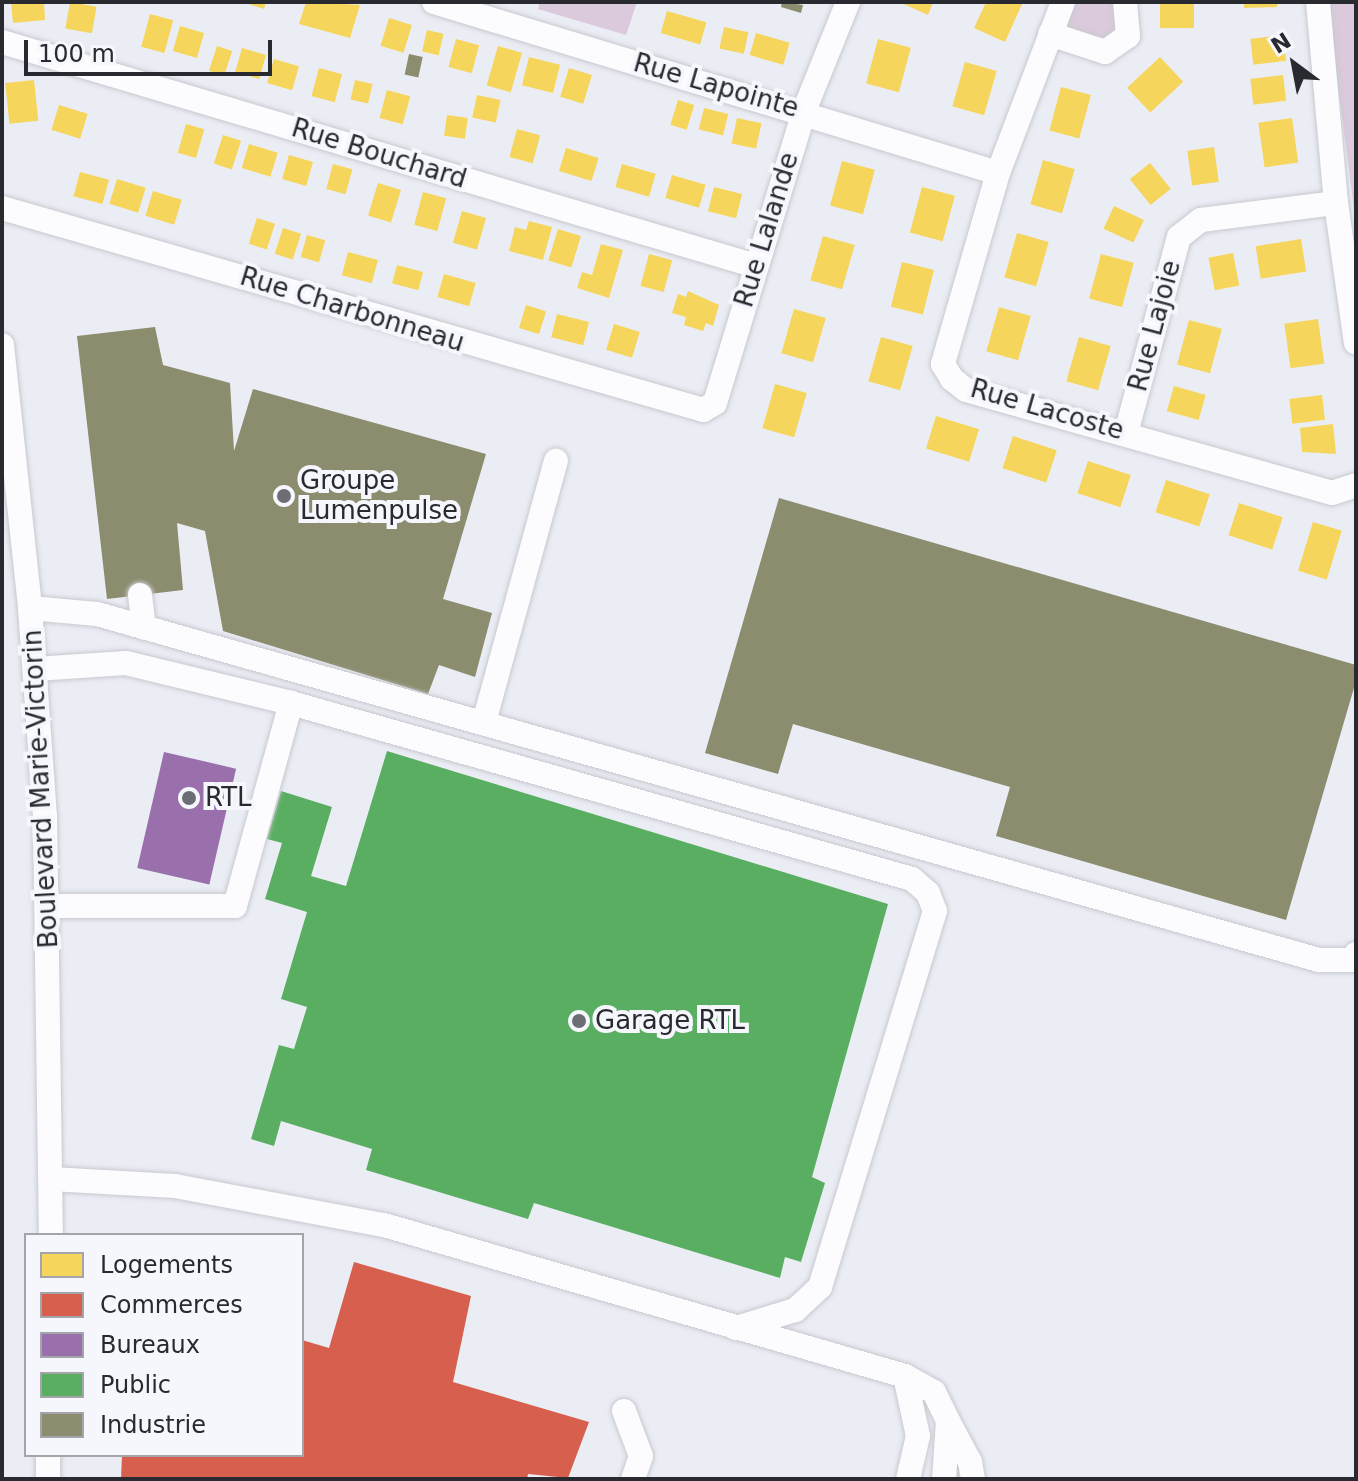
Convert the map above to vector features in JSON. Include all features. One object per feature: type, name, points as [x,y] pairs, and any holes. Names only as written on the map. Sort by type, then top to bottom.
[{"type":"street","name":"Rue Lapointe","points":[[434,2],[804,111],[998,173]]},
{"type":"street","name":"Rue Lalande","points":[[703,410],[715,403],[804,111],[848,2]]},
{"type":"street","name":"Rue Lacoste","points":[[1063,2],[998,173],[943,364],[966,390],[1332,493],[1356,485]]},
{"type":"street","points":[[1050,34],[1105,52],[1128,36],[1125,2]]},
{"type":"street","points":[[1318,2],[1336,203],[1356,343]]},
{"type":"street","points":[[2,28],[2,42]]},
{"type":"street","name":"Rue Bouchard","points":[[2,42],[756,266]]},
{"type":"street","name":"Rue Lajoie","points":[[1126,433],[1179,237],[1201,220],[1336,203]]},
{"type":"street","name":"Rue Charbonneau","points":[[2,208],[703,410]]},
{"type":"street","name":"Boulevard Marie-Victorin","points":[[2,345],[35,669],[48,906],[51,1233]]},
{"type":"street","points":[[484,722],[556,461]]},
{"type":"street","points":[[140,595],[144,628]]},
{"type":"street","points":[[30,608],[87,611],[1319,960],[1356,958]]},
{"type":"street","points":[[35,669],[126,663],[291,703],[912,879],[928,893],[935,911],[820,1287],[795,1310],[736,1328]]},
{"type":"street","points":[[48,906],[235,906],[291,703]]},
{"type":"street","points":[[51,1179],[175,1186],[384,1225],[905,1376],[934,1392],[970,1462],[973,1479]]},
{"type":"street","points":[[905,1376],[918,1436],[908,1479]]},
{"type":"street","points":[[624,1411],[641,1456],[633,1479]]},
{"type":"street","points":[[944,1479],[948,1421]]},
{"type":"street","points":[[48,1457],[48,1479]]},
{"type":"shaded area","points":[[540,2],[637,2],[626,35],[538,9]]},
{"type":"shaded area","points":[[1063,2],[1125,2],[1128,36],[1105,52],[1050,34]]},
{"type":"shaded area","points":[[1327,2],[1356,2],[1356,233],[1352,193]]},
{"type":"building: Logements","points":[[11,2],[44,2],[45,20],[13,23]]},
{"type":"building: Logements","points":[[70,2],[97,7],[92,33],[65,29]]},
{"type":"building: Logements","points":[[242,2],[266,2],[264,9]]},
{"type":"building: Logements","points":[[306,2],[360,5],[350,38],[299,24]]},
{"type":"building: Logements","points":[[899,2],[933,2],[928,15]]},
{"type":"building: Logements","points":[[986,2],[1023,2],[1005,42],[974,28]]},
{"type":"building: Logements","points":[[1160,2],[1194,2],[1194,28],[1160,28]]},
{"type":"building: Logements","points":[[1244,2],[1277,2],[1277,7],[1244,8]]},
{"type":"building: Logements","points":[[667,11],[706,22],[700,44],[661,33]]},
{"type":"building: Logements","points":[[150,14],[173,20],[164,53],[141,47]]},
{"type":"building: Logements","points":[[389,18],[412,25],[403,53],[381,46]]},
{"type":"building: Logements","points":[[180,26],[204,33],[197,58],[173,51]]},
{"type":"building: Logements","points":[[724,27],[748,32],[744,54],[719,49]]},
{"type":"building: Logements","points":[[427,30],[444,34],[439,55],[422,51]]},
{"type":"building: Logements","points":[[756,33],[790,43],[783,65],[750,55]]},
{"type":"building: Logements","points":[[1283,35],[1286,61],[1253,65],[1250,39]]},
{"type":"building: Logements","points":[[456,39],[479,45],[472,73],[448,67]]},
{"type":"building: Logements","points":[[878,39],[911,48],[899,92],[866,83]]},
{"type":"building: Logements","points":[[217,46],[232,51],[224,76],[209,71]]},
{"type":"building: Logements","points":[[498,46],[522,53],[511,92],[487,85]]},
{"type":"building: Logements","points":[[242,48],[266,55],[259,79],[235,72]]},
{"type":"building: Logements","points":[[529,57],[560,65],[553,93],[522,85]]},
{"type":"building: Logements","points":[[1160,57],[1183,82],[1150,113],[1127,88]]},
{"type":"building: Logements","points":[[274,59],[299,66],[292,90],[267,83]]},
{"type":"building: Logements","points":[[965,62],[997,71],[984,115],[952,106]]},
{"type":"building: Logements","points":[[319,68],[342,74],[335,102],[311,96]]},
{"type":"building: Logements","points":[[569,68],[592,75],[583,104],[560,97]]},
{"type":"building: Logements","points":[[1283,75],[1286,101],[1253,105],[1250,79]]},
{"type":"building: Logements","points":[[34,80],[38,121],[9,124],[5,83]]},
{"type":"building: Logements","points":[[355,80],[373,84],[368,104],[351,99]]},
{"type":"building: Logements","points":[[1061,87],[1091,95],[1079,138],[1049,130]]},
{"type":"building: Logements","points":[[387,90],[410,96],[403,124],[379,118]]},
{"type":"building: Logements","points":[[477,95],[500,100],[496,122],[472,117]]},
{"type":"building: Logements","points":[[678,100],[694,105],[687,130],[670,125]]},
{"type":"building: Logements","points":[[59,105],[88,114],[80,139],[51,130]]},
{"type":"building: Logements","points":[[704,108],[728,114],[723,135],[699,129]]},
{"type":"building: Logements","points":[[447,115],[468,118],[465,139],[444,136]]},
{"type":"building: Logements","points":[[737,118],[761,123],[756,149],[732,143]]},
{"type":"building: Logements","points":[[1292,118],[1298,163],[1265,167],[1258,123]]},
{"type":"building: Logements","points":[[186,124],[204,129],[196,158],[178,153]]},
{"type":"building: Logements","points":[[517,129],[540,135],[533,163],[509,157]]},
{"type":"building: Logements","points":[[223,135],[241,141],[232,169],[214,164]]},
{"type":"building: Logements","points":[[249,144],[278,153],[270,177],[242,168]]},
{"type":"building: Logements","points":[[1214,147],[1219,182],[1192,185],[1187,151]]},
{"type":"building: Logements","points":[[566,148],[599,158],[591,181],[559,171]]},
{"type":"building: Logements","points":[[289,155],[313,162],[306,186],[282,179]]},
{"type":"building: Logements","points":[[1043,160],[1075,169],[1062,213],[1030,204]]},
{"type":"building: Logements","points":[[842,161],[875,170],[863,214],[830,205]]},
{"type":"building: Logements","points":[[1150,163],[1171,189],[1151,205],[1130,179]]},
{"type":"building: Logements","points":[[333,164],[352,169],[346,194],[326,189]]},
{"type":"building: Logements","points":[[622,164],[656,174],[649,197],[615,187]]},
{"type":"building: Logements","points":[[80,172],[109,180],[103,204],[74,196]]},
{"type":"building: Logements","points":[[672,175],[706,185],[699,208],[665,198]]},
{"type":"building: Logements","points":[[117,179],[146,188],[138,213],[109,204]]},
{"type":"building: Logements","points":[[378,183],[401,190],[391,223],[368,216]]},
{"type":"building: Logements","points":[[714,187],[742,194],[736,218],[708,211]]},
{"type":"building: Logements","points":[[922,187],[955,196],[943,241],[910,232]]},
{"type":"building: Logements","points":[[153,191],[182,200],[174,225],[145,216]]},
{"type":"building: Logements","points":[[423,192],[446,198],[437,231],[414,225]]},
{"type":"building: Logements","points":[[1114,206],[1144,220],[1133,243],[1103,229]]},
{"type":"building: Logements","points":[[462,211],[486,218],[477,250],[453,243]]},
{"type":"building: Logements","points":[[257,218],[275,224],[267,250],[249,244]]},
{"type":"building: Logements","points":[[529,221],[552,227],[543,260],[509,251],[515,227],[526,230]]},
{"type":"building: Logements","points":[[283,228],[301,234],[293,260],[275,254]]},
{"type":"building: Logements","points":[[558,229],[581,236],[571,268],[548,261]]},
{"type":"building: Logements","points":[[1017,233],[1049,242],[1036,286],[1004,277]]},
{"type":"building: Logements","points":[[307,235],[325,240],[319,262],[301,257]]},
{"type":"building: Logements","points":[[823,236],[855,245],[842,289],[810,280]]},
{"type":"building: Logements","points":[[1301,239],[1306,272],[1261,279],[1256,246]]},
{"type":"building: Logements","points":[[601,244],[623,250],[609,298],[577,288],[582,272],[592,275]]},
{"type":"building: Logements","points":[[348,252],[378,260],[372,283],[342,275]]},
{"type":"building: Logements","points":[[1233,253],[1239,285],[1215,290],[1208,258]]},
{"type":"building: Logements","points":[[649,254],[672,260],[664,292],[640,286]]},
{"type":"building: Logements","points":[[1101,254],[1134,263],[1122,307],[1089,298]]},
{"type":"building: Logements","points":[[902,262],[934,270],[923,315],[891,307]]},
{"type":"building: Logements","points":[[397,265],[423,272],[418,290],[392,283]]},
{"type":"building: Logements","points":[[444,274],[476,283],[469,306],[437,297]]},
{"type":"building: Logements","points":[[688,291],[719,305],[713,326],[706,323],[703,331],[684,325],[686,317],[672,313],[678,294],[686,297]]},
{"type":"building: Logements","points":[[526,305],[546,311],[539,334],[519,328]]},
{"type":"building: Logements","points":[[999,307],[1031,316],[1018,360],[986,351]]},
{"type":"building: Logements","points":[[794,309],[826,318],[813,362],[781,353]]},
{"type":"building: Logements","points":[[557,314],[589,322],[583,345],[551,337]]},
{"type":"building: Logements","points":[[1318,319],[1324,364],[1291,368],[1284,324]]},
{"type":"building: Logements","points":[[1189,320],[1222,329],[1210,373],[1177,364]]},
{"type":"building: Logements","points":[[614,324],[640,332],[632,358],[606,350]]},
{"type":"building: Logements","points":[[881,337],[913,346],[900,390],[868,381]]},
{"type":"building: Logements","points":[[1079,337],[1111,346],[1098,390],[1066,381]]},
{"type":"building: Logements","points":[[775,384],[807,393],[794,437],[762,428]]},
{"type":"building: Logements","points":[[1174,386],[1206,395],[1199,420],[1167,411]]},
{"type":"building: Logements","points":[[1322,395],[1325,420],[1292,424],[1289,399]]},
{"type":"building: Logements","points":[[936,416],[979,429],[969,462],[926,449]]},
{"type":"building: Logements","points":[[1333,424],[1336,454],[1302,452],[1300,428]]},
{"type":"building: Logements","points":[[1013,436],[1057,450],[1046,483],[1002,468]]},
{"type":"building: Logements","points":[[1088,461],[1131,475],[1120,507],[1077,493]]},
{"type":"building: Logements","points":[[1166,480],[1210,494],[1199,527],[1155,512]]},
{"type":"building: Logements","points":[[1239,503],[1283,517],[1272,550],[1228,535]]},
{"type":"building: Logements","points":[[1313,522],[1342,531],[1327,580],[1298,571]]},
{"type":"building: Commerces","points":[[354,1262],[471,1296],[453,1382],[589,1422],[568,1478],[528,1474],[527,1479],[121,1479],[122,1457],[304,1457],[304,1341],[329,1348]]},
{"type":"building: Bureaux","name":"RTL","points":[[164,752],[236,769],[209,885],[137,868]]},
{"type":"building: Public","name":"Garage RTL","points":[[387,751],[888,904],[812,1177],[825,1183],[801,1262],[785,1257],[780,1278],[534,1203],[528,1219],[366,1170],[372,1149],[281,1121],[274,1146],[251,1139],[279,1045],[294,1049],[307,1007],[281,999],[307,912],[265,899],[282,843],[267,839],[281,791],[332,807],[311,876],[346,886]]},
{"type":"building: Industrie","points":[[782,2],[803,5],[801,13],[781,7]]},
{"type":"building: Industrie","points":[[409,54],[423,57],[418,77],[405,75]]},
{"type":"building: Industrie","name":"Groupe Lumenpulse","points":[[155,327],[163,365],[230,383],[234,451],[253,389],[486,454],[443,599],[492,613],[475,677],[439,665],[428,694],[223,631],[205,531],[177,523],[183,590],[107,599],[77,336]]},
{"type":"building: Industrie","points":[[779,498],[1356,665],[1356,681],[1286,920],[996,836],[1010,787],[793,724],[778,774],[705,753]]},
{"type":"place","name":"Groupe Lumenpulse","points":[[284,496]]},
{"type":"place","name":"RTL","points":[[189,798]]},
{"type":"place","name":"Garage RTL","points":[[579,1021]]}]
